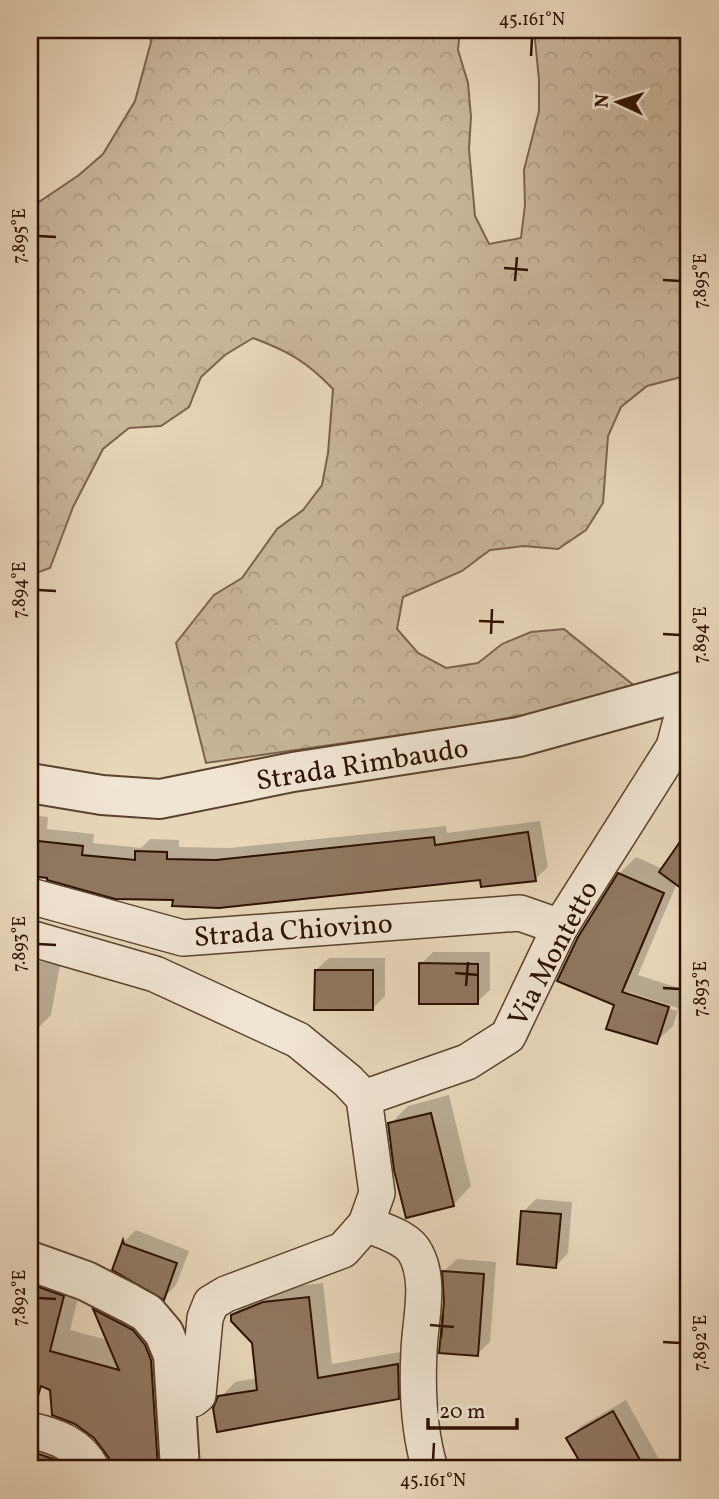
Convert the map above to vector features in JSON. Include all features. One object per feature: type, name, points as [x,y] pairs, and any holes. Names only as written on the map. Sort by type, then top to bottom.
[{"type":"street","name":"Strada Rimbaudo","points":[[30,783],[102,795],[160,799],[293,772],[519,737],[689,690]]},
{"type":"street","name":"Via Montetto","points":[[364,1098],[467,1062],[508,1036],[560,926],[674,747],[689,690]]},
{"type":"street","name":"Strada Chiovino","points":[[30,896],[183,938],[520,914],[560,926]]},
{"type":"street","name":"Strada Chiovino","points":[[30,938],[155,974],[298,1040],[348,1081],[364,1098]]},
{"type":"street","points":[[177,1399],[193,1399],[198,1395],[205,1318],[211,1303],[226,1294],[343,1251],[366,1224],[377,1193],[364,1098]]},
{"type":"street","points":[[366,1224],[398,1237],[416,1252],[424,1280],[419,1353],[421,1413],[430,1469]]},
{"type":"street","points":[[30,1261],[86,1281],[147,1313],[164,1333],[173,1355],[180,1469]]},
{"type":"street","points":[[30,1430],[57,1436],[70,1444],[88,1461],[92,1469]]},
{"type":"green space","points":[[148,30],[460,30],[458,50],[468,83],[471,117],[469,149],[475,216],[489,244],[521,238],[525,205],[524,170],[539,111],[534,30],[689,30],[689,375],[647,386],[621,407],[608,436],[603,503],[586,530],[558,549],[524,546],[490,550],[462,571],[403,597],[397,629],[418,653],[446,668],[478,663],[502,644],[531,632],[564,629],[642,692],[477,724],[206,763],[176,643],[214,595],[242,578],[277,529],[303,510],[322,485],[328,453],[333,389],[296,358],[253,338],[225,355],[201,377],[189,407],[161,426],[129,428],[103,449],[73,507],[50,568],[30,575],[30,208],[79,175],[103,154],[135,101],[151,42]]},
{"type":"building","points":[[689,829],[689,894],[659,872]]},
{"type":"building","points":[[528,832],[536,881],[481,887],[480,880],[219,908],[172,906],[173,900],[115,899],[47,878],[30,876],[30,840],[83,846],[82,855],[135,860],[135,851],[167,852],[167,859],[216,860],[434,837],[435,845]]},
{"type":"building","points":[[618,873],[664,893],[622,992],[669,1007],[657,1044],[606,1029],[614,1005],[557,981],[578,937]]},
{"type":"building","points":[[419,963],[478,964],[478,1004],[419,1004]]},
{"type":"building","points":[[315,970],[373,970],[373,1010],[314,1010]]},
{"type":"building","points":[[431,1113],[454,1206],[406,1218],[394,1170],[388,1123]]},
{"type":"building","points":[[521,1211],[561,1214],[556,1268],[517,1264]]},
{"type":"building","points":[[123,1240],[124,1244],[177,1263],[164,1300],[112,1270]]},
{"type":"building","points":[[442,1271],[484,1274],[478,1356],[439,1353],[444,1302]]},
{"type":"building","points":[[30,1284],[64,1296],[50,1351],[119,1370],[93,1309],[133,1330],[145,1345],[151,1360],[158,1469],[112,1469],[109,1458],[94,1438],[75,1424],[52,1415],[50,1390],[41,1386],[38,1396],[30,1395]]},
{"type":"building","points":[[309,1297],[318,1378],[398,1364],[399,1399],[217,1432],[213,1408],[218,1396],[257,1390],[252,1343],[231,1321],[231,1315],[263,1302]]},
{"type":"building","points":[[613,1411],[645,1469],[584,1469],[566,1438]]},
{"type":"building","points":[[30,1451],[56,1460],[68,1469],[30,1469]]}]
